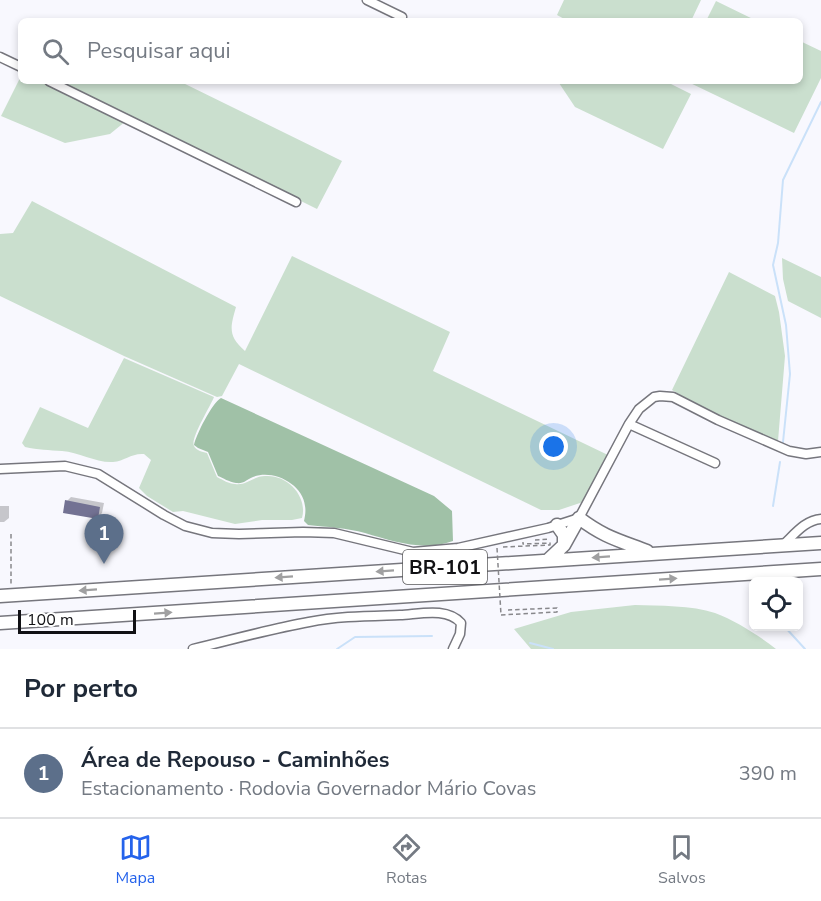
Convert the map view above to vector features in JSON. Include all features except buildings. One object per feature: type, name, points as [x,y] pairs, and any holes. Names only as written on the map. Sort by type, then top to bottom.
[{"type":"highway","points":[[548,560],[564,545],[579,518],[616,541],[654,553]]},
{"type":"highway","points":[[557,525],[564,535],[564,545]]},
{"type":"highway","name":"BR-101","points":[[0,596],[821,543]]},
{"type":"highway","name":"BR-101","points":[[0,623],[821,569]]},
{"type":"highway","name":"BR-101","points":[[784,571],[821,574]]},
{"type":"street","points":[[367,0],[402,17]]},
{"type":"street","points":[[0,57],[18,66]]},
{"type":"street","points":[[55,84],[296,202]]},
{"type":"street","points":[[0,469],[57,466],[98,474],[164,515],[185,525],[212,533],[334,533],[413,552],[458,548],[579,518],[629,424],[645,402],[654,397],[667,396],[686,403],[718,420],[789,451],[806,454],[821,452]]},
{"type":"street","points":[[629,424],[715,463]]},
{"type":"street","points":[[783,545],[805,524],[821,519]]},
{"type":"street","points":[[193,649],[310,622],[350,617],[446,613],[457,618],[461,623],[460,634],[453,649]]},
{"type":"path","points":[[11,534],[11,586]]},
{"type":"path","points":[[508,610],[557,608],[557,612],[501,615],[496,548],[550,545],[550,543],[523,544],[523,540],[549,539]]},
{"type":"green space","points":[[564,0],[701,0],[692,18],[562,18],[557,15]]},
{"type":"green space","points":[[716,1],[751,18],[708,18]]},
{"type":"green space","points":[[803,42],[821,51],[821,78],[794,133],[692,84],[803,84]]},
{"type":"green space","points":[[18,82],[18,84],[48,84],[126,121],[110,134],[65,143],[1,116]]},
{"type":"green space","points":[[64,84],[185,84],[342,161],[317,209]]},
{"type":"green space","points":[[560,84],[671,84],[691,94],[663,149],[575,107]]},
{"type":"green space","points":[[32,201],[236,307],[232,321],[233,336],[245,351],[292,256],[450,332],[433,371],[608,455],[583,502],[559,510],[541,510],[239,364],[222,396],[217,397],[124,356],[0,296],[0,234],[13,233]]},
{"type":"green space","points":[[782,258],[821,277],[821,318],[788,301],[783,279]]},
{"type":"green space","points":[[729,272],[775,296],[785,356],[778,441],[707,410],[672,390]]},
{"type":"green space","points":[[124,358],[214,397],[195,437],[194,446],[199,451],[207,453],[217,477],[228,483],[243,484],[257,478],[273,476],[288,483],[294,488],[302,502],[302,518],[235,524],[183,511],[173,512],[147,496],[139,488],[151,460],[144,454],[107,462],[68,452],[25,447],[22,443],[40,407],[88,428]]},
{"type":"green space","points":[[221,398],[434,496],[452,511],[453,541],[431,546],[420,545],[397,542],[351,530],[308,525],[304,521],[303,498],[299,491],[286,480],[261,475],[236,483],[218,476],[208,452],[194,445],[213,406]]},
{"type":"green space","points":[[635,605],[706,610],[731,620],[776,649],[531,649],[514,629],[571,612]]},
{"type":"waterway","points":[[783,442],[790,374],[786,325],[773,265],[778,243],[783,180],[821,102]]},
{"type":"waterway","points":[[773,506],[780,462]]},
{"type":"waterway","points":[[789,631],[805,649]]},
{"type":"waterway","points":[[337,649],[355,637],[432,636]]},
{"type":"waterway","points":[[530,643],[553,649]]},
{"type":"place","name":"Área de Repouso - Caminhões","points":[[104,564]]}]
